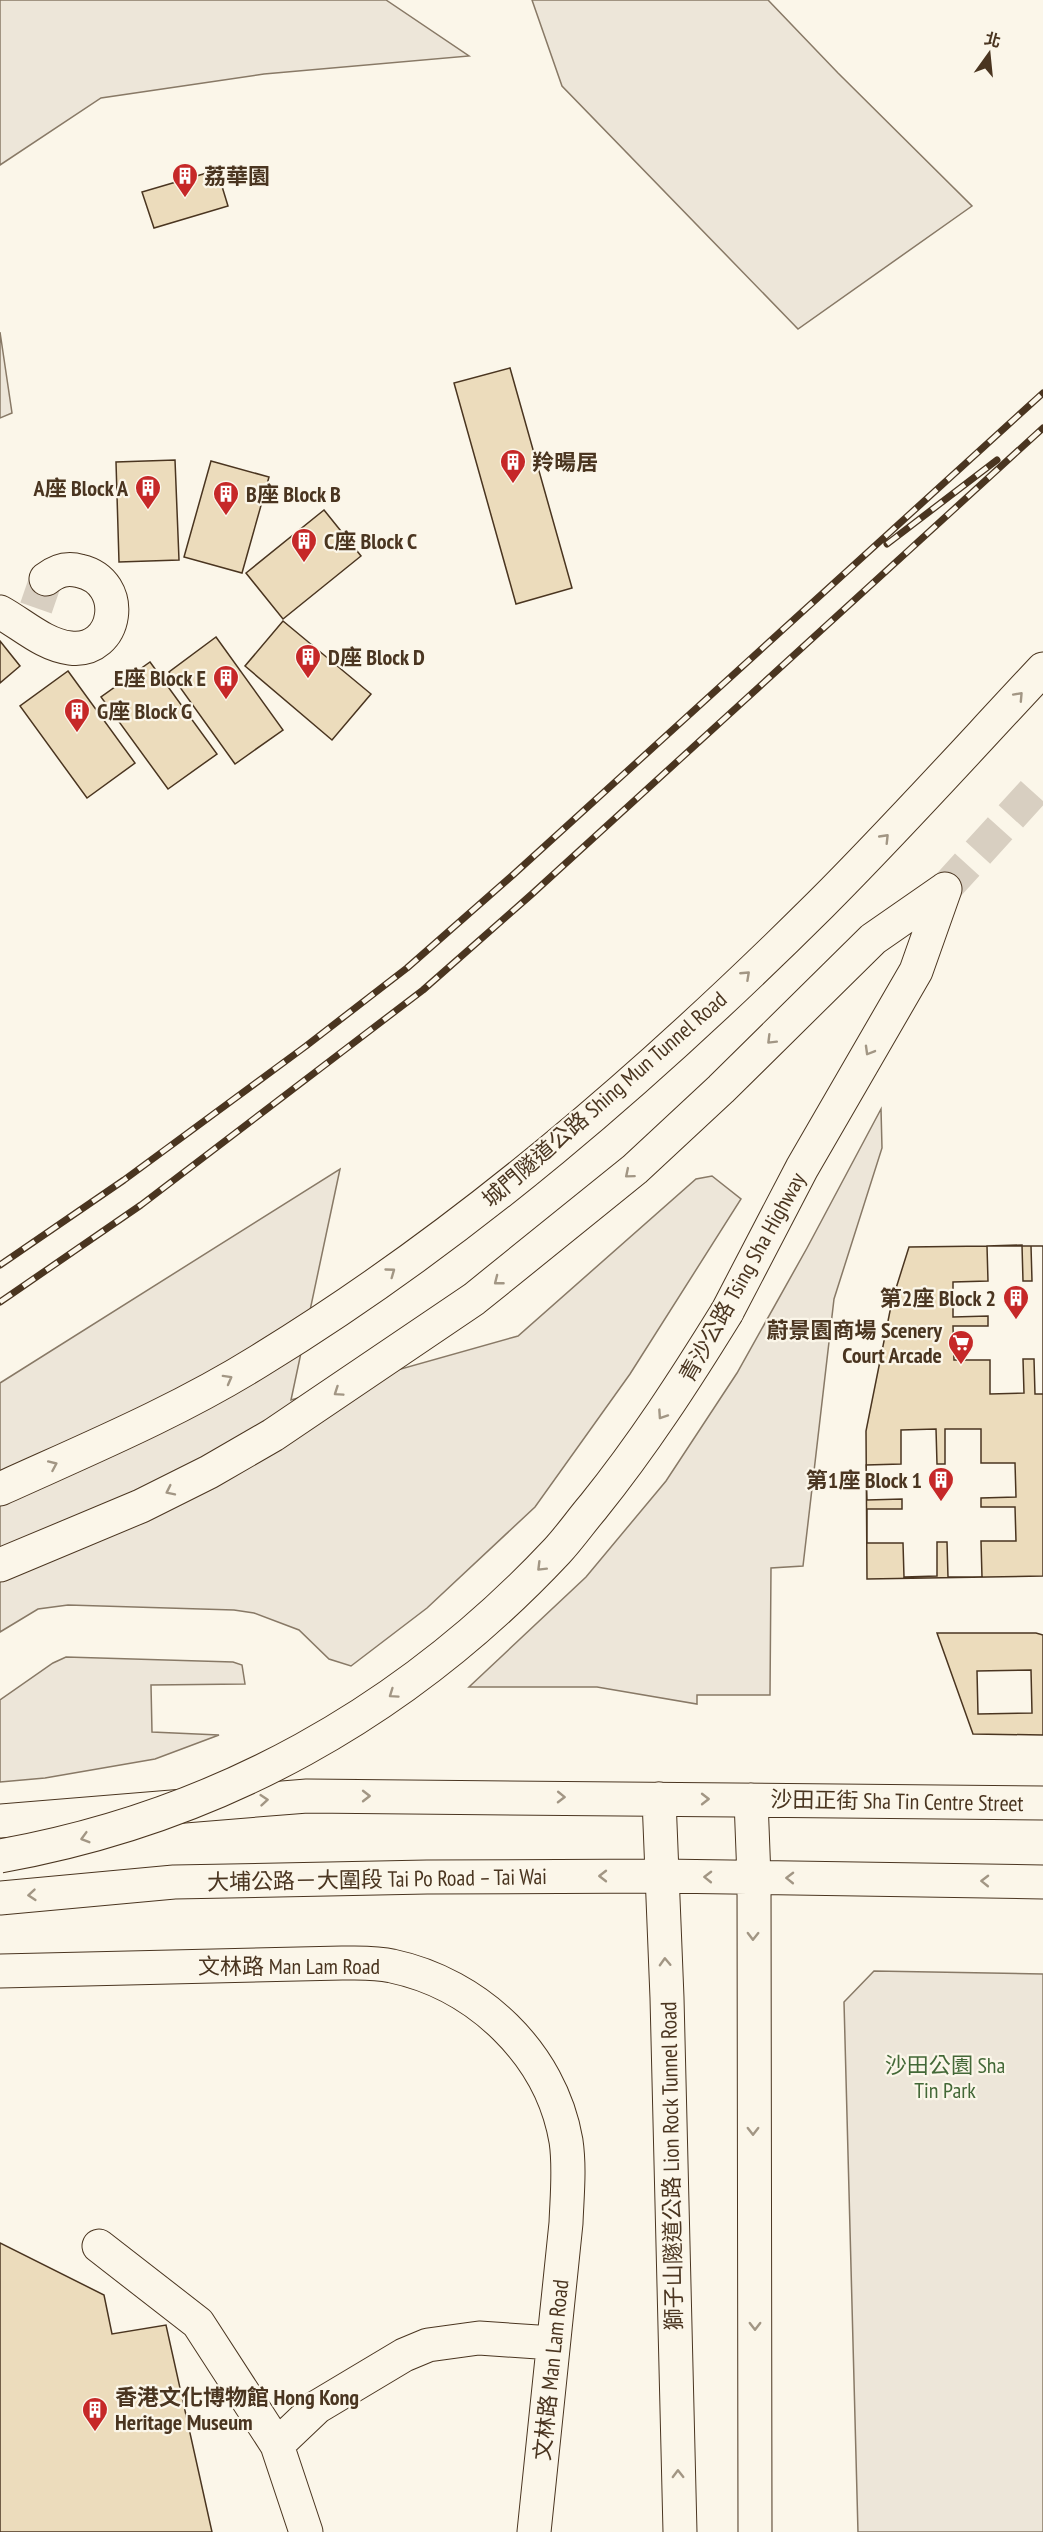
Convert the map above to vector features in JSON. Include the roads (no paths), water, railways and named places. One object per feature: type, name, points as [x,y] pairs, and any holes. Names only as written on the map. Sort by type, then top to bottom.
[{"type":"main road","points":[[0,612],[58,646],[72,649],[86,647],[99,640],[112,618],[112,604],[108,591],[90,573],[78,570],[67,569],[55,572],[46,579]]},
{"type":"main road","name":"城門隧道公路 Shing Mun Tunnel Road","points":[[0,1489],[167,1414],[258,1362],[344,1307],[515,1182],[657,1059],[790,934],[887,836],[1043,669]]},
{"type":"main road","name":"青沙公路 Tsing Sha Highway","points":[[0,1565],[141,1506],[209,1472],[273,1435],[438,1324],[544,1245],[652,1154],[873,939],[945,889],[916,971],[802,1168],[727,1312],[681,1387],[634,1456],[559,1549],[488,1620],[438,1660],[360,1716],[264,1772],[221,1791],[118,1829],[75,1841],[0,1856]]},
{"type":"main road","points":[[0,1821],[307,1796],[752,1800],[754,2532]]},
{"type":"main road","name":"獅子山隧道公路 Lion Rock Tunnel Road","points":[[659,1799],[667,1998],[680,2532]]},
{"type":"main road","name":"沙田正街 Sha Tin Centre Street","points":[[752,1800],[1043,1803]]},
{"type":"main road","name":"大埔公路－大圍段 Tai Po Road – Tai Wai","points":[[0,1898],[174,1882],[450,1877],[754,1878]]},
{"type":"main road","points":[[754,1878],[1043,1882]]},
{"type":"main road","name":"文林路 Man Lam Road","points":[[0,1971],[366,1963],[390,1965],[434,1979],[477,2003],[515,2035],[549,2089],[566,2141],[568,2178],[566,2223],[534,2532]]},
{"type":"main road","points":[[99,2246],[198,2324],[276,2445],[306,2532]]},
{"type":"main road","points":[[276,2445],[317,2408],[404,2355],[428,2345],[479,2338],[553,2343]]},
{"type":"tunnel","points":[[36,608],[46,579]]},
{"type":"tunnel","points":[[945,889],[1043,781]]},
{"type":"railway","points":[[0,1265],[124,1180],[306,1046],[407,968],[514,874],[1043,393]]},
{"type":"railway","points":[[0,1302],[141,1205],[423,990],[532,894],[1043,428]]},
{"type":"railway","points":[[887,544],[997,460]]},
{"type":"place","name":"荔華園","points":[[185,199]]},
{"type":"place","name":"羚暘居","points":[[513,485]]},
{"type":"place","name":"A座 Block A","points":[[148,511]]},
{"type":"place","name":"B座 Block B","points":[[226,517]]},
{"type":"place","name":"C座 Block C","points":[[304,564]]},
{"type":"place","name":"D座 Block D","points":[[308,680]]},
{"type":"place","name":"E座 Block E","points":[[226,701]]},
{"type":"place","name":"G座 Block G","points":[[77,734]]},
{"type":"place","name":"第2座 Block 2","points":[[1016,1321]]},
{"type":"place","name":"蔚景園商場 Scenery Court Arcade","points":[[961,1366]]},
{"type":"place","name":"第1座 Block 1","points":[[941,1503]]},
{"type":"place","name":"香港文化博物館 Hong Kong Heritage Museum","points":[[95,2433]]},
{"type":"park label","name":"沙田公園 Sha Tin Park","points":[[945,2078]]}]
